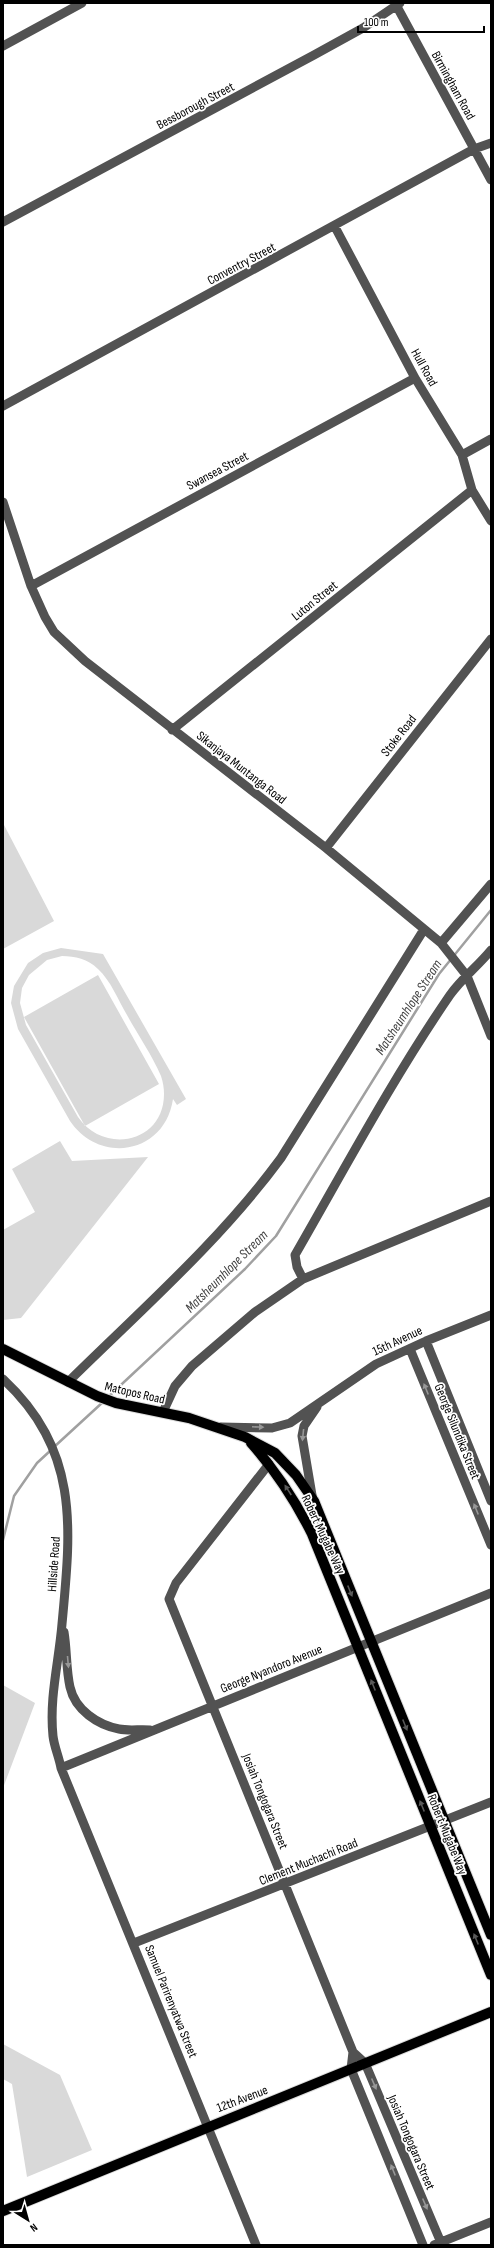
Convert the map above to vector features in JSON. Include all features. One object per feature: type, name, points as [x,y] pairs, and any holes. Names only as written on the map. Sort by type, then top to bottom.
[{"type":"main road","name":"Matopos Road","points":[[3,1350],[97,1396],[116,1403],[163,1412],[219,1427],[245,1437]]},
{"type":"main road","name":"Robert Mugabe Way","points":[[245,1437],[276,1453],[296,1475],[314,1501],[491,1935]]},
{"type":"main road","name":"Robert Mugabe Way","points":[[245,1437],[269,1464],[299,1507],[312,1534],[491,1975]]},
{"type":"main road","name":"12th Avenue","points":[[3,2211],[208,2125],[491,2012]]},
{"type":"street","points":[[3,46],[82,3]]},
{"type":"street","name":"Birmingham Road","points":[[397,4],[491,180]]},
{"type":"street","name":"Bessborough Street","points":[[3,222],[314,56],[363,28],[397,4]]},
{"type":"street","name":"Conventry Street","points":[[3,406],[335,227],[474,149],[491,143]]},
{"type":"street","name":"Hull Road","points":[[335,227],[415,378],[462,455],[472,490],[491,521]]},
{"type":"street","name":"Swansea Street","points":[[31,586],[415,378]]},
{"type":"street","points":[[462,455],[491,439]]},
{"type":"street","name":"Luton Street","points":[[172,730],[472,490]]},
{"type":"street","name":"Sikanjaya Muntanga Road","points":[[3,502],[31,586],[54,632],[85,661],[326,848],[443,946],[464,972],[491,1036]]},
{"type":"street","name":"Stoke Road","points":[[326,848],[491,639]]},
{"type":"street","points":[[443,946],[491,884]]},
{"type":"street","points":[[68,1382],[184,1267],[263,1182],[281,1158],[424,931]]},
{"type":"street","points":[[303,1279],[297,1267],[295,1255],[408,1060],[464,972],[491,950]]},
{"type":"street","points":[[163,1412],[176,1386],[192,1366],[255,1312],[303,1279],[491,1201]]},
{"type":"street","name":"15th Avenue","points":[[219,1427],[278,1426],[290,1423],[376,1364],[426,1341],[491,1315]]},
{"type":"street","name":"George Silundika Street","points":[[426,1341],[491,1501]]},
{"type":"street","name":"George Silundika Street","points":[[410,1349],[491,1545]]},
{"type":"street","name":"Hillside Road","points":[[3,1379],[16,1391],[44,1428],[58,1457],[68,1507],[69,1541],[62,1623],[52,1707],[53,1737],[61,1768]]},
{"type":"street","name":"15th Avenue","points":[[314,1501],[302,1436],[304,1426],[321,1401]]},
{"type":"street","name":"Josiah Tongogara Street","points":[[269,1464],[176,1583],[169,1599],[170,1606],[213,1706],[353,2052],[365,2063],[439,2244]]},
{"type":"street","name":"George Nyandoro Avenue","points":[[61,1768],[491,1593]]},
{"type":"street","points":[[62,1623],[70,1687],[82,1710],[98,1722],[120,1729],[156,1730]]},
{"type":"street","name":"Samuel Parirenyatwa Street","points":[[61,1768],[134,1943],[256,2245]]},
{"type":"street","name":"Clement Muchachi Road","points":[[134,1943],[491,1802]]},
{"type":"street","name":"Josiah Tongogara Street","points":[[353,2052],[351,2068],[423,2245]]},
{"type":"street","points":[[439,2244],[491,2222]]},
{"type":"shaded area","points":[[3,823],[54,921],[3,949]]},
{"type":"shaded area","points":[[61,948],[103,954],[186,1099],[177,1105],[173,1099],[168,1118],[158,1132],[145,1142],[130,1147],[114,1148],[98,1144],[83,1135],[70,1121],[18,1029],[11,1003],[14,986],[28,963],[43,953]],"holes":[[[67,956],[86,960],[107,979],[161,1076],[164,1094],[161,1111],[154,1124],[144,1133],[131,1138],[117,1139],[102,1136],[89,1129],[78,1117],[26,1025],[20,1003],[22,988],[29,975],[47,960]]]},
{"type":"shaded area","points":[[98,975],[159,1084],[85,1126],[24,1017]]},
{"type":"shaded area","points":[[60,1141],[72,1161],[148,1157],[21,1318],[3,1320],[3,1230],[35,1212],[12,1169]]},
{"type":"shaded area","points":[[3,1685],[35,1703],[3,1788]]},
{"type":"shaded area","points":[[3,2044],[60,2075],[92,2150],[27,2177],[12,2084],[3,2079]]},
{"type":"waterway","name":"Matsheumhlope Stream","points":[[108,1397],[245,1269],[276,1236],[439,974],[491,910]]},
{"type":"waterway","name":"Matsheumhlope Stream","points":[[54,1447],[103,1402]]},
{"type":"waterway","name":"Matsheumhlope Stream","points":[[3,1540],[14,1496],[37,1463],[50,1451]]}]
